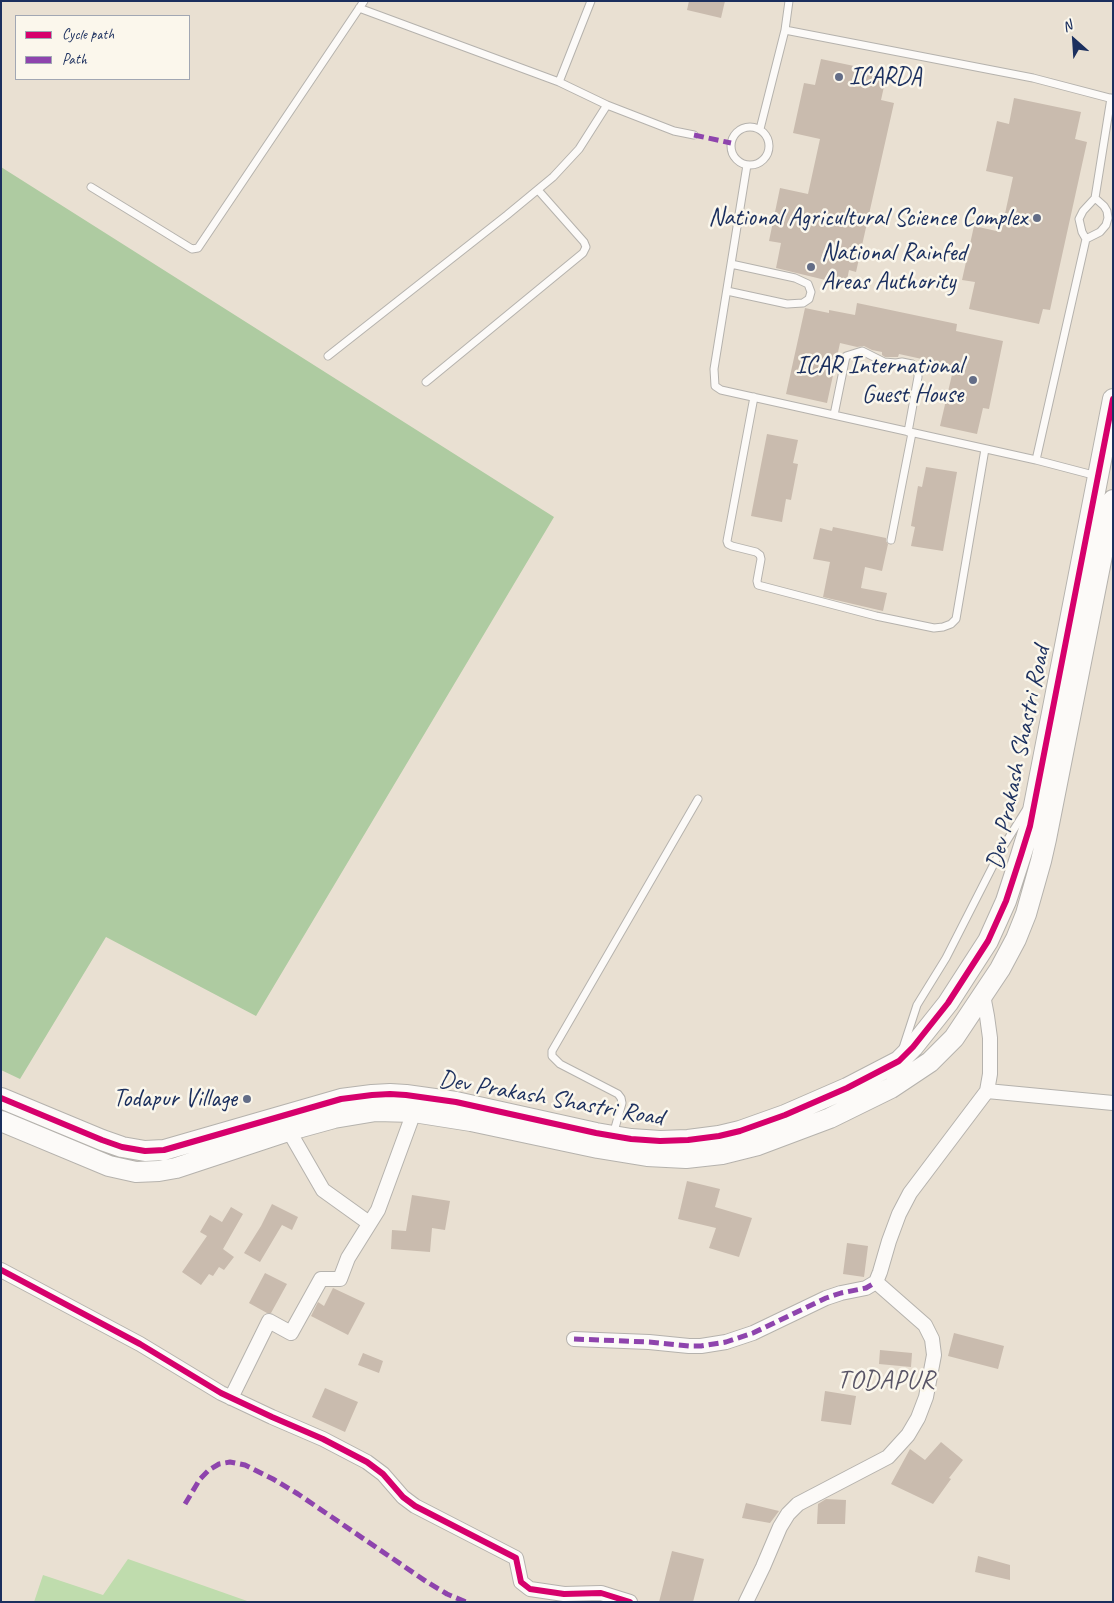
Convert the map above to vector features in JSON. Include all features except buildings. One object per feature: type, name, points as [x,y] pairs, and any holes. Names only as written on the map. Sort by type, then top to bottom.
[{"type":"street","name":"Dev Prakash Shastri Road","points":[[1,1098],[102,1140],[122,1147],[145,1151],[170,1148],[322,1103],[372,1095],[406,1095],[456,1102],[612,1136],[660,1141],[688,1140],[740,1131],[847,1088],[898,1061],[913,1047],[948,1003],[969,972],[988,941],[1006,901],[1030,826],[1113,399]]},
{"type":"street","name":"Dev Prakash Shastri Road","points":[[1,1121],[109,1166],[144,1172],[176,1168],[239,1146],[334,1118],[376,1111],[414,1112],[471,1121],[598,1148],[647,1156],[686,1158],[722,1154],[758,1145],[830,1118],[891,1088],[930,1062],[954,1038],[1000,969],[1016,939],[1026,914],[1041,861],[1109,544],[1113,500]]},
{"type":"street","points":[[574,1339],[650,1342],[688,1346],[726,1342],[753,1333],[826,1298],[866,1288],[876,1282],[899,1214],[910,1193],[987,1091],[990,1074],[990,1038],[986,991],[969,972]]},
{"type":"street","points":[[987,1091],[1113,1103]]},
{"type":"street","points":[[231,1398],[269,1321],[292,1333],[321,1280],[340,1279],[348,1258],[378,1210],[414,1112]]},
{"type":"street","points":[[289,1131],[323,1190],[369,1224]]},
{"type":"street","points":[[1,1270],[140,1344],[207,1386],[272,1418],[323,1438],[367,1462],[383,1474],[403,1497],[416,1506],[516,1558],[521,1582],[530,1589],[564,1594],[601,1593],[630,1602]]},
{"type":"street","points":[[746,1602],[780,1527],[788,1514],[806,1499],[888,1457],[908,1435],[918,1418],[926,1397],[933,1362],[932,1339],[925,1325],[876,1282]]},
{"type":"lane","points":[[91,187],[192,249],[198,248],[364,1]]},
{"type":"lane","points":[[559,82],[591,1]]},
{"type":"lane","points":[[760,129],[785,30],[789,1]]},
{"type":"lane","points":[[359,8],[559,82],[607,105],[674,131],[694,135]]},
{"type":"lane","points":[[785,30],[1033,78],[1112,99],[1095,198],[1082,211],[1079,219],[1080,227],[1086,239],[1036,460]]},
{"type":"lane","points":[[328,356],[538,190],[579,149],[607,105]]},
{"type":"lane","points":[[748,126],[760,129],[768,139],[768,152],[760,162],[747,165],[736,159],[731,149],[733,137],[737,132],[748,126]]},
{"type":"lane","points":[[747,165],[714,369],[715,386],[721,390],[1036,460],[1097,476]]},
{"type":"lane","points":[[426,382],[583,252],[586,247],[584,242],[538,190]]},
{"type":"lane","points":[[1086,239],[1100,232],[1106,225],[1108,218],[1104,206],[1095,198]]},
{"type":"lane","points":[[727,291],[787,304],[803,303],[808,300],[812,292],[808,284],[796,278],[731,264]]},
{"type":"lane","points":[[834,415],[846,356],[862,351],[884,362],[912,364],[918,369],[910,432],[891,540]]},
{"type":"lane","points":[[754,397],[727,541],[728,544],[756,552],[760,555],[758,585],[884,617],[934,628],[943,628],[951,624],[956,618],[985,449]]},
{"type":"lane","points":[[898,1061],[917,1005],[946,958],[1001,850],[1035,796]]},
{"type":"lane","points":[[612,1136],[622,1103],[621,1098],[618,1094],[560,1064],[552,1056],[552,1051],[698,799]]},
{"type":"green space","points":[[1,167],[554,517],[256,1016],[106,937],[20,1079],[1,1070]]},
{"type":"green space","points":[[128,1559],[250,1602],[34,1602],[43,1575],[103,1595]]},
{"type":"marked path","points":[[694,135],[731,143]]},
{"type":"marked path","points":[[574,1339],[649,1342],[689,1346],[726,1342],[753,1333],[826,1298],[866,1288],[876,1282]]},
{"type":"marked path","points":[[185,1504],[200,1479],[209,1470],[219,1464],[230,1462],[245,1465],[298,1494],[427,1582],[447,1594],[466,1602]]},
{"type":"cycle path","points":[[1,1098],[102,1140],[122,1147],[145,1151],[164,1150],[341,1099],[390,1094],[456,1102],[631,1139],[688,1140],[740,1131],[785,1115],[847,1088],[899,1061],[913,1047],[948,1003],[988,941],[1006,901],[1021,855],[1030,826],[1113,399]]},
{"type":"cycle path","points":[[1,1270],[140,1344],[221,1393],[323,1439],[367,1462],[383,1474],[403,1497],[415,1506],[516,1558],[521,1582],[530,1589],[564,1594],[601,1593],[630,1602]]},
{"type":"place","name":"ICARDA","points":[[839,77]]},
{"type":"place","name":"National Agricultural Science Complex","points":[[1037,218]]},
{"type":"place","name":"National Rainfed Areas Authority","points":[[811,267]]},
{"type":"place","name":"ICAR International Guest House","points":[[973,380]]},
{"type":"place","name":"Todapur Village","points":[[247,1099]]},
{"type":"district","name":"TODAPUR","points":[[886,1381]]}]
